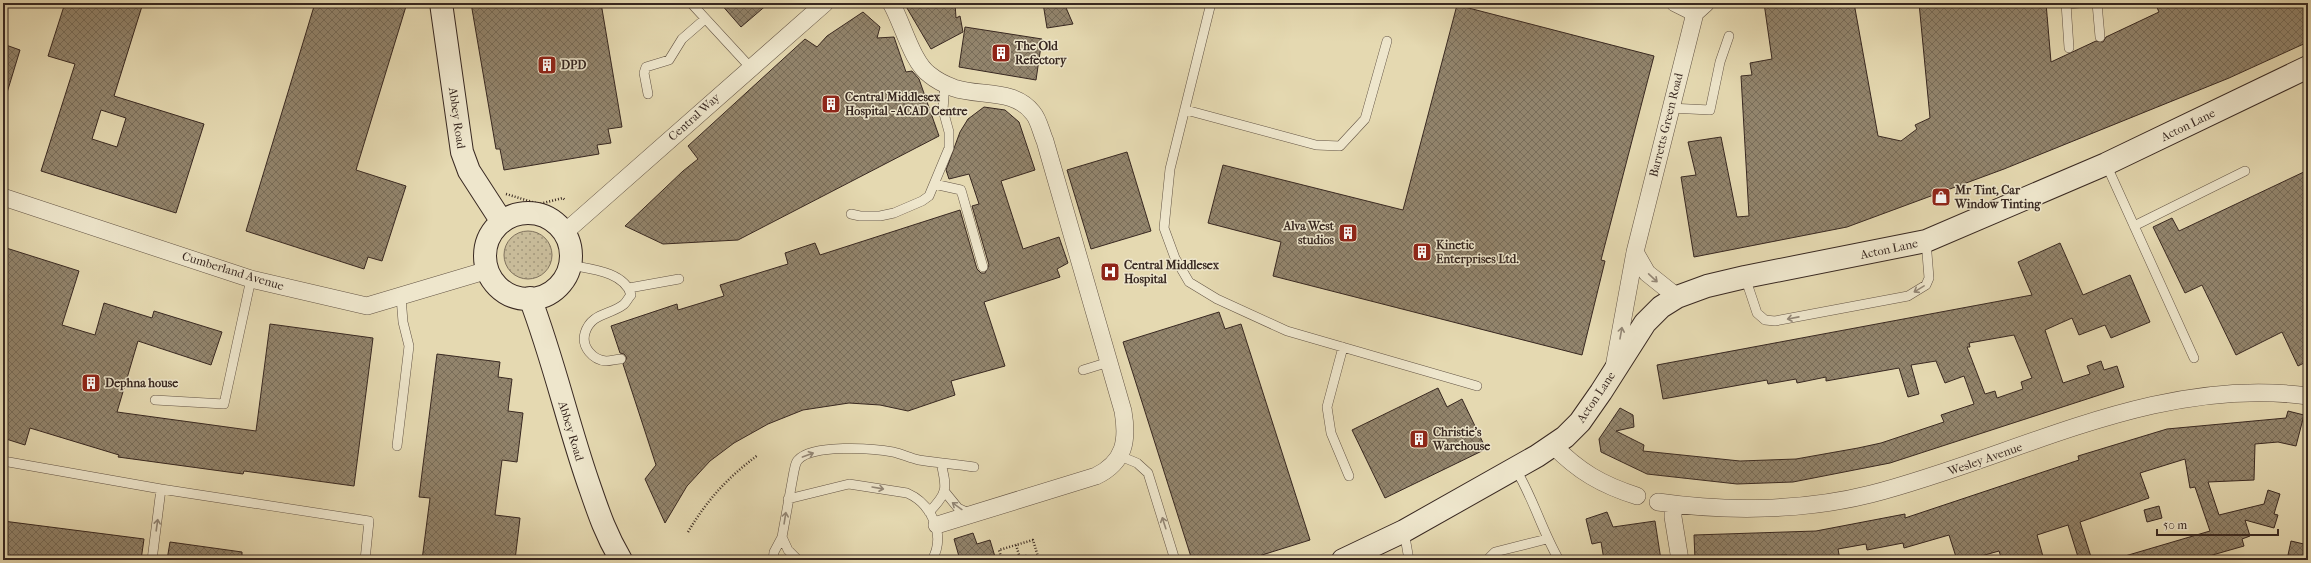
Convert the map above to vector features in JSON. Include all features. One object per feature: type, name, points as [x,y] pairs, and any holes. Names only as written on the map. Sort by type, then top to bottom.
[{"type":"main road","name":"Abbey Road","points":[[441,3],[462,152],[469,171],[502,222]]},
{"type":"main road","name":"Acton Lane","points":[[1344,560],[1404,531],[1516,468],[1553,445],[1580,422],[1645,323],[1661,307],[1677,297],[1707,286],[1745,277],[1926,241],[2106,164],[2308,68]]},
{"type":"main road","points":[[536,214],[551,220],[564,233],[571,250],[570,265],[568,273],[558,287],[542,296],[530,298],[512,295],[500,287],[488,270],[486,259],[488,243],[495,229],[502,222],[516,215],[536,214]]},
{"type":"main road","name":"Abbey Road","points":[[530,298],[539,321],[577,452],[606,536],[621,560]]},
{"type":"street","name":"Central Way","points":[[564,233],[750,67],[825,3]]},
{"type":"street","points":[[890,3],[917,58],[928,74],[955,88],[986,92],[1016,99],[1026,105],[1034,114],[1045,141],[1123,411],[1126,431],[1120,456],[1108,470],[1096,476],[973,515],[933,519]]},
{"type":"street","points":[[1675,3],[1700,8]]},
{"type":"street","name":"Barretts Green Road","points":[[1614,371],[1636,252],[1670,108],[1700,8]]},
{"type":"street","name":"Cumberland Avenue","points":[[3,197],[250,279],[367,306],[488,270]]},
{"type":"street","points":[[1636,252],[1648,273],[1677,297]]},
{"type":"street","name":"Wesley Avenue","points":[[1680,560],[1673,517],[1666,503],[1775,507],[1822,504],[1870,494],[1911,483],[2108,416],[2151,404],[2191,397],[2252,392],[2308,396]]},
{"type":"street","points":[[1553,445],[1572,464],[1600,482],[1637,496]]},
{"type":"lane","points":[[691,3],[750,67]]},
{"type":"lane","points":[[1211,3],[1186,110],[1170,169],[1164,228],[1175,258],[1189,282],[1217,299],[1287,331],[1477,386]]},
{"type":"lane","points":[[2070,48],[2066,4],[2080,3]]},
{"type":"lane","points":[[2097,3],[2100,37]]},
{"type":"lane","points":[[648,94],[644,73],[646,67],[669,60],[682,39],[705,19]]},
{"type":"lane","points":[[1670,108],[1710,110],[1720,62],[1729,36]]},
{"type":"lane","points":[[1186,110],[1316,145],[1340,146],[1365,119],[1386,41]]},
{"type":"lane","points":[[851,214],[880,216],[894,213],[925,200],[929,196],[949,148],[949,132],[943,110],[945,83]]},
{"type":"lane","points":[[2106,164],[2194,358]]},
{"type":"lane","points":[[2134,226],[2245,171]]},
{"type":"lane","points":[[934,184],[961,190],[984,267]]},
{"type":"lane","points":[[1745,277],[1757,313],[1765,320],[1776,321],[1908,296],[1926,285],[1929,278],[1926,241]]},
{"type":"lane","points":[[570,265],[620,279],[629,288],[630,295],[623,305],[602,314],[591,323],[585,334],[586,348],[595,358],[607,361],[621,358]]},
{"type":"lane","points":[[629,288],[679,278]]},
{"type":"lane","points":[[155,400],[224,404],[250,279]]},
{"type":"lane","points":[[397,446],[409,346],[403,322],[401,297]]},
{"type":"lane","points":[[1343,347],[1328,407],[1331,433],[1349,476]]},
{"type":"lane","points":[[1083,370],[1109,362]]},
{"type":"lane","points":[[773,560],[774,552],[782,537],[788,499],[797,461],[815,452],[843,448],[870,448],[941,463],[974,467]]},
{"type":"lane","points":[[1120,456],[1137,463],[1148,473],[1175,560]]},
{"type":"lane","points":[[3,460],[161,489],[369,521],[365,560]]},
{"type":"lane","points":[[933,519],[945,492],[946,485],[941,463]]},
{"type":"lane","points":[[1516,468],[1523,481],[1547,539],[1559,560]]},
{"type":"lane","points":[[788,499],[837,486],[857,484],[907,493],[933,519],[938,541],[932,560]]},
{"type":"lane","points":[[152,560],[161,489]]},
{"type":"lane","points":[[945,492],[958,508],[973,515]]},
{"type":"lane","points":[[1404,531],[1409,560]]},
{"type":"lane","points":[[782,537],[788,550],[798,560]]},
{"type":"lane","points":[[1487,560],[1495,552],[1547,539]]},
{"type":"path","points":[[501,190],[517,198],[539,204],[564,198],[565,200]]},
{"type":"path","points":[[688,532],[718,489],[738,469],[758,455]]},
{"type":"path","points":[[1002,560],[999,550],[1033,540],[1038,560]]},
{"type":"path","points":[[1016,545],[1020,558]]},
{"type":"path","points":[[1014,560],[1026,556],[1027,560]]},
{"type":"shaded area","points":[[528,231],[537,233],[545,238],[550,246],[552,255],[550,264],[545,272],[537,277],[528,279],[519,277],[511,272],[506,264],[504,255],[506,246],[511,238],[519,233]]},
{"type":"building","points":[[65,3],[143,3],[114,96],[204,124],[176,213],[41,171],[75,64],[48,56]],"holes":[[[101,110],[126,118],[117,147],[92,139]]]},
{"type":"building","points":[[315,3],[407,3],[356,170],[406,186],[382,261],[368,257],[364,269],[246,231]]},
{"type":"building","name":"DPD","points":[[471,3],[601,3],[622,127],[608,129],[611,143],[597,145],[599,154],[504,170],[500,149],[496,149]]},
{"type":"building","points":[[720,3],[769,3],[741,27]]},
{"type":"building","points":[[904,3],[955,3],[956,18],[960,16],[963,32],[931,49]]},
{"type":"building","points":[[1043,3],[1064,3],[1073,24],[1047,28]]},
{"type":"building","points":[[1764,3],[1854,3],[1878,136],[1901,141],[1917,129],[1915,125],[1930,118],[1919,3],[2046,3],[2051,62],[2096,41],[2103,42],[2106,37],[2159,12],[2155,3],[2308,3],[2308,42],[2229,78],[2004,169],[1847,227],[1694,257],[1681,177],[1696,175],[1688,142],[1721,137],[1737,217],[1749,216],[1741,76],[1752,75],[1750,63],[1772,59]]},
{"type":"building","points":[[1457,5],[1654,56],[1601,260],[1605,261],[1582,355],[1273,276],[1281,242],[1208,223],[1223,165],[1403,210]]},
{"type":"building","name":"Central Middlesex Hospital - ACAD Centre","points":[[863,12],[880,27],[877,38],[894,37],[906,72],[912,71],[919,79],[939,136],[738,240],[663,244],[625,226],[683,171],[698,159],[688,146],[805,39],[817,47],[827,36]]},
{"type":"building","name":"The Old Refectory","points":[[965,27],[1042,39],[1036,80],[959,67]]},
{"type":"building","points":[[3,44],[20,50],[6,96],[3,95]]},
{"type":"building","points":[[984,107],[1005,110],[1019,122],[1035,170],[1001,181],[1023,249],[1059,237],[1068,263],[1057,269],[1060,277],[984,302],[1005,366],[951,381],[955,395],[908,411],[880,405],[849,403],[803,410],[768,424],[734,443],[710,461],[687,486],[665,523],[645,479],[656,465],[623,364],[627,358],[624,354],[620,353],[611,326],[677,304],[678,310],[724,296],[720,285],[788,264],[785,253],[815,243],[820,255],[960,210],[977,269],[981,273],[985,273],[989,265],[972,206],[979,204],[969,174],[949,179],[946,170],[960,132],[968,119]]},
{"type":"building","points":[[1127,152],[1151,231],[1091,249],[1067,170]]},
{"type":"building","points":[[2308,170],[2308,361],[2298,366],[2282,332],[2236,355],[2202,285],[2185,293],[2153,227],[2172,218],[2179,231]]},
{"type":"building","points":[[2060,243],[2083,295],[2130,275],[2150,322],[2111,338],[2105,325],[2079,335],[2072,318],[2045,330],[2063,383],[2090,374],[2087,366],[2101,361],[2104,370],[2117,366],[2124,387],[1890,463],[1793,482],[1737,484],[1647,474],[1601,452],[1599,439],[1620,408],[1633,415],[1634,427],[1616,431],[1644,445],[1643,451],[1740,461],[1796,459],[1858,448],[1881,443],[1944,422],[1941,415],[1974,404],[1964,376],[1945,383],[1936,361],[1911,365],[1919,394],[1908,397],[1899,368],[1826,381],[1826,377],[1797,383],[1796,379],[1768,384],[1767,380],[1663,399],[1657,365],[2032,295],[2018,262]],"holes":[[[2014,335],[2032,378],[2021,382],[2023,389],[1997,398],[1995,391],[1985,394],[1967,347],[1970,347],[1969,343]]]},
{"type":"building","points":[[3,247],[79,271],[62,325],[95,335],[104,303],[152,318],[154,311],[222,332],[211,365],[138,341],[117,412],[256,431],[270,324],[373,338],[354,486],[244,471],[243,474],[118,457],[119,455],[30,428],[25,445],[3,438]]},
{"type":"building","points":[[1219,312],[1225,329],[1241,324],[1310,540],[1246,560],[1192,560],[1123,342]]},
{"type":"building","points":[[437,354],[500,362],[498,377],[512,379],[508,411],[523,413],[517,462],[502,460],[495,515],[520,518],[515,560],[422,560],[430,498],[419,497]]},
{"type":"building","name":"Christie's Warehouse","points":[[1438,388],[1447,407],[1462,399],[1486,449],[1385,498],[1352,430]]},
{"type":"building","points":[[2288,411],[2304,415],[2296,446],[2278,442],[2255,444],[2254,480],[2208,482],[2219,515],[2264,504],[2268,490],[2280,494],[2274,514],[2278,515],[2274,528],[2245,520],[2250,536],[2242,539],[2244,546],[2195,560],[2125,560],[2125,556],[2210,531],[2195,487],[2190,488],[2185,459],[2140,473],[2149,498],[2080,522],[2092,560],[2079,560],[2068,525],[2037,535],[2044,560],[2002,560],[1999,551],[1967,560],[1957,560],[1949,535],[1904,548],[1903,543],[1867,550],[1866,544],[1838,549],[1840,560],[1787,560],[1787,555],[1727,557],[1728,560],[1695,560],[1694,535],[1816,531],[1905,514],[1905,518],[2079,460],[2078,456],[2167,429],[2286,418]]},
{"type":"building","points":[[2159,506],[2162,518],[2147,522],[2144,510]]},
{"type":"building","points":[[1607,512],[1613,527],[1655,521],[1661,560],[1604,560],[1601,542],[1592,544],[1586,519]]},
{"type":"building","points":[[3,521],[144,539],[141,560],[3,560]]},
{"type":"building","points":[[973,533],[977,544],[990,540],[996,560],[960,560],[954,539]]},
{"type":"building","points":[[2291,541],[2308,545],[2308,560],[2288,555]]},
{"type":"building","points":[[170,542],[242,552],[242,560],[167,560]]},
{"type":"place","name":"The Old Refectory","points":[[1001,53]]},
{"type":"place","name":"DPD","points":[[547,65]]},
{"type":"place","name":"Central Middlesex Hospital - ACAD Centre","points":[[831,104]]},
{"type":"place","name":"Mr Tint, Car Window Tinting","points":[[1941,197]]},
{"type":"place","name":"Alva West studios","points":[[1348,233]]},
{"type":"place","name":"Kinetic Enterprises Ltd.","points":[[1422,252]]},
{"type":"place","name":"Central Middlesex Hospital","points":[[1110,272]]},
{"type":"place","name":"Dephna house","points":[[91,383]]},
{"type":"place","name":"Christie's Warehouse","points":[[1419,439]]}]
